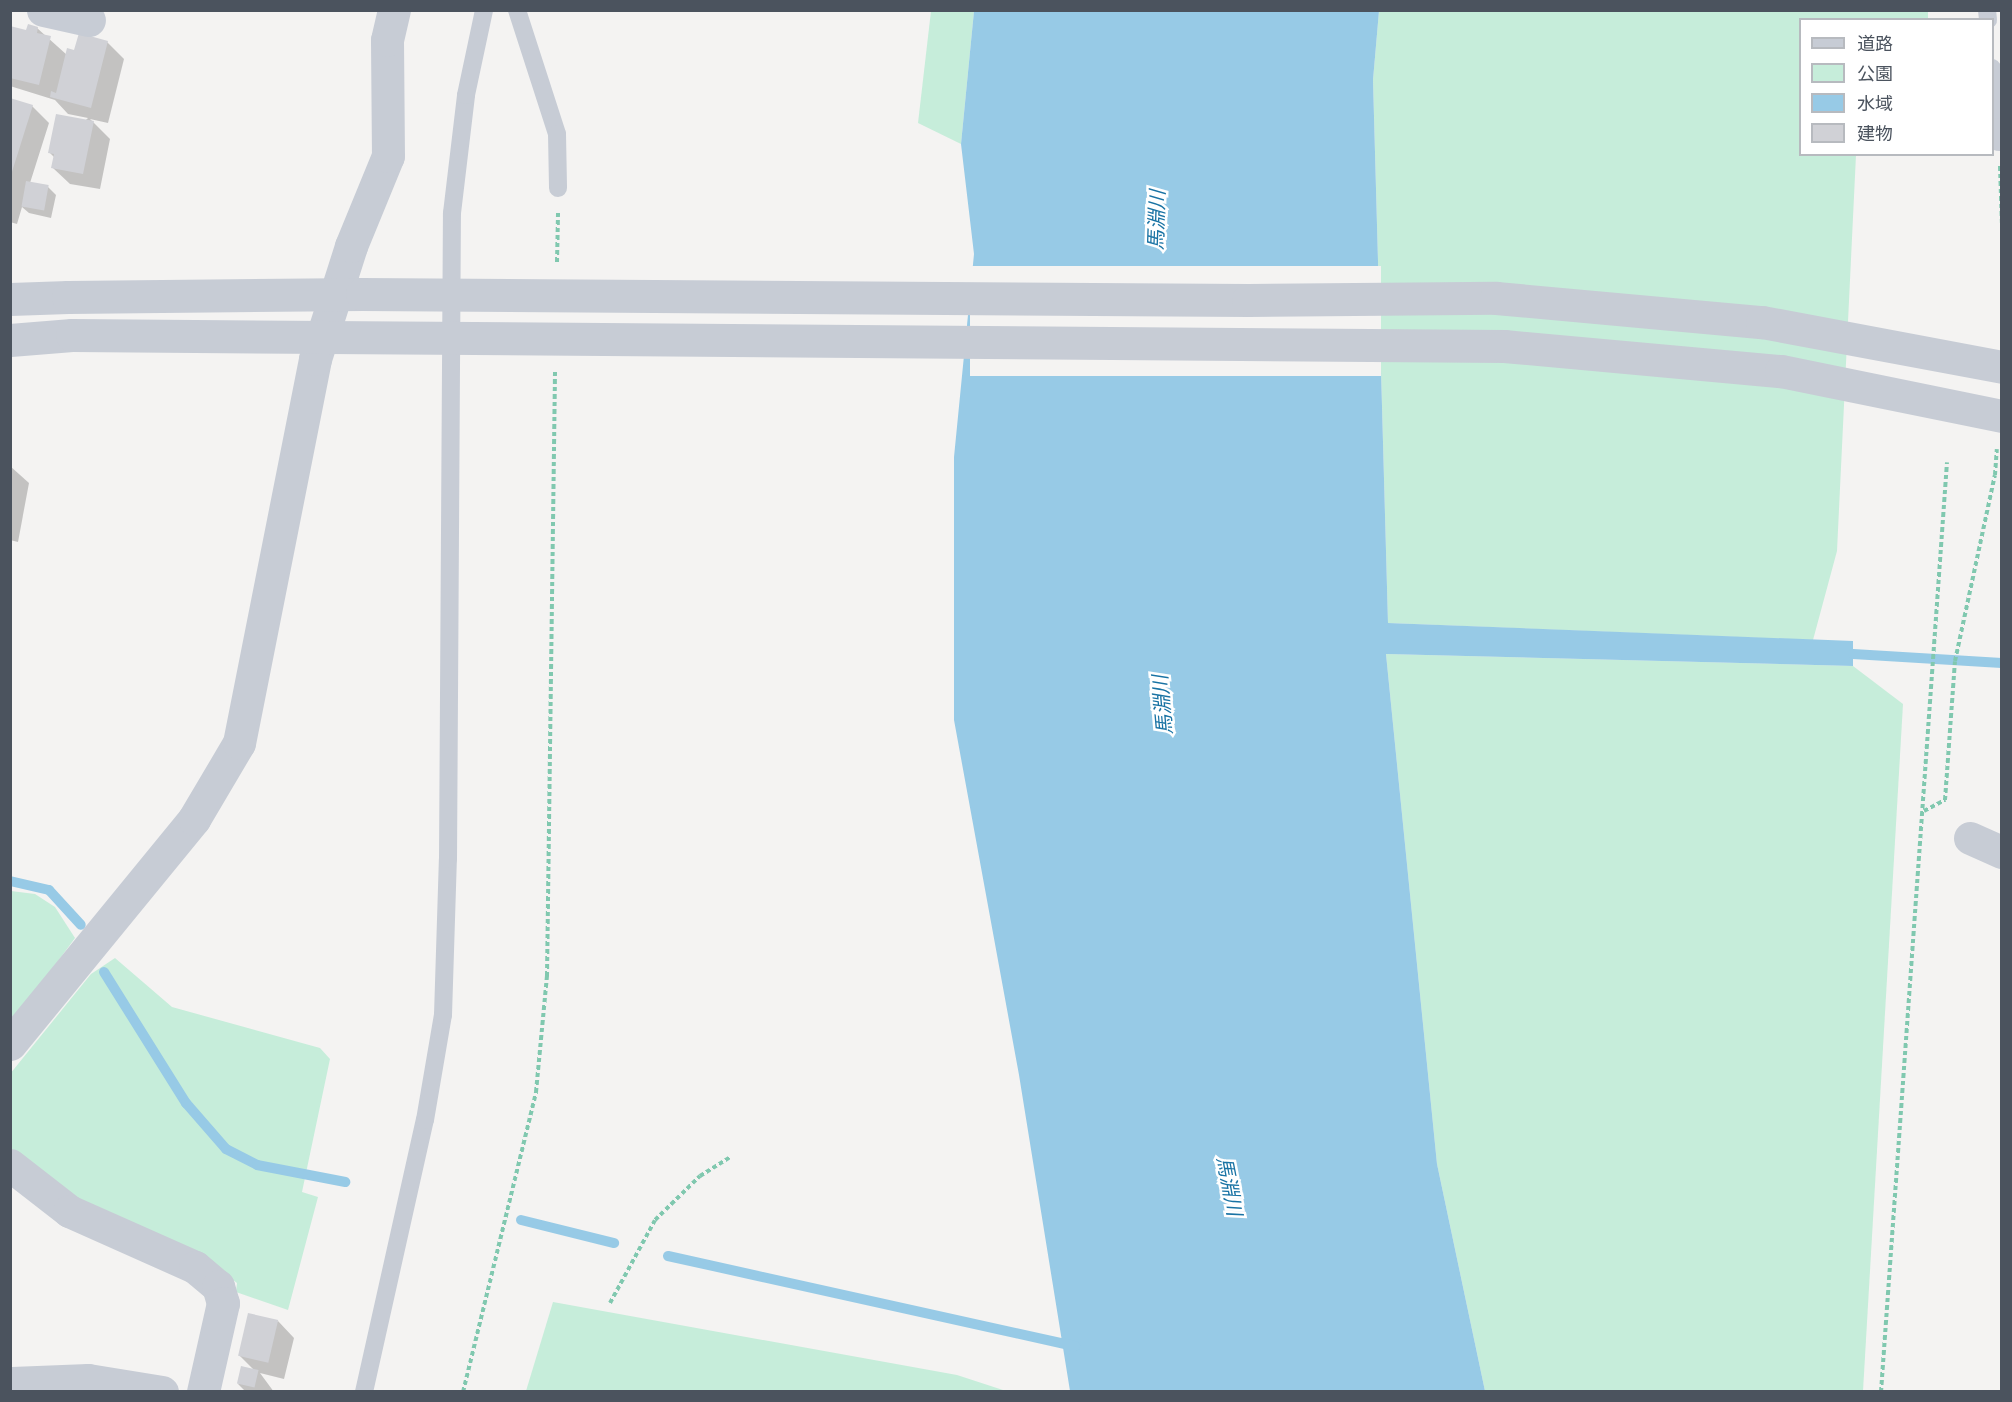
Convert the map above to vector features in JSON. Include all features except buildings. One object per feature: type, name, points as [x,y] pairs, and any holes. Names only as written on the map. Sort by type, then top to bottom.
[{"type":"street","points":[[43,10],[89,20]]},
{"type":"street","points":[[10,1044],[194,819],[239,743],[315,359],[351,246],[388,156],[387,40],[394,10]]},
{"type":"street","points":[[10,299],[374,294],[1236,300],[1496,298],[1762,322],[2001,367]]},
{"type":"street","points":[[10,340],[72,336],[1504,346],[1781,371],[1999,428]]},
{"type":"street","points":[[1970,838],[2001,852]]},
{"type":"street","points":[[10,1165],[69,1211],[195,1267],[218,1286],[222,1303],[203,1392]]},
{"type":"street","points":[[11,1392],[12,1383],[88,1380],[162,1392]]},
{"type":"lane","points":[[364,1392],[422,1132],[443,1015],[448,859],[452,213],[466,95],[484,10]]},
{"type":"lane","points":[[517,10],[557,134],[558,188]]},
{"type":"lane","points":[[1994,84],[2000,134]]},
{"type":"path","points":[[2000,134],[2001,225]]},
{"type":"path","points":[[557,272],[558,188]]},
{"type":"path","points":[[463,1392],[537,1080],[547,976],[555,368]]},
{"type":"path","points":[[1923,811],[1945,800],[1955,661],[1995,475],[1999,428]]},
{"type":"path","points":[[1881,1392],[1947,462]]},
{"type":"path","points":[[610,1303],[655,1220],[700,1176],[731,1157]]},
{"type":"green space","points":[[931,11],[974,11],[961,144],[918,123]]},
{"type":"green space","points":[[1379,11],[1928,11],[1928,18],[1799,18],[1799,156],[1856,156],[1837,551],[1813,640],[1388,623],[1373,80]]},
{"type":"green space","points":[[1386,654],[1853,666],[1903,704],[1863,1391],[1485,1391],[1437,1164]]},
{"type":"green space","points":[[11,891],[35,894],[55,907],[75,938],[11,1025]]},
{"type":"green space","points":[[115,958],[172,1007],[320,1048],[330,1059],[302,1192],[318,1197],[288,1310],[236,1292],[237,1283],[204,1258],[69,1201],[11,1155],[10,1074],[91,974]]},
{"type":"green space","points":[[553,1302],[957,1375],[1006,1391],[526,1391]]},
{"type":"water","name":"馬淵川","points":[[974,11],[1379,11],[1373,80],[1388,623],[1853,641],[1853,666],[1386,654],[1437,1164],[1485,1391],[1070,1391],[1019,1075],[954,720],[954,457],[974,254],[961,144]]},
{"type":"pier","points":[[970,266],[1381,266],[1381,376],[970,376]]},
{"type":"waterway","points":[[1853,654],[2002,663]]},
{"type":"waterway","points":[[10,881],[49,890],[81,925]]},
{"type":"waterway","points":[[104,972],[186,1103],[226,1149],[257,1165],[345,1182]]},
{"type":"waterway","points":[[521,1220],[614,1243]]},
{"type":"waterway","points":[[668,1256],[1075,1346]]}]
